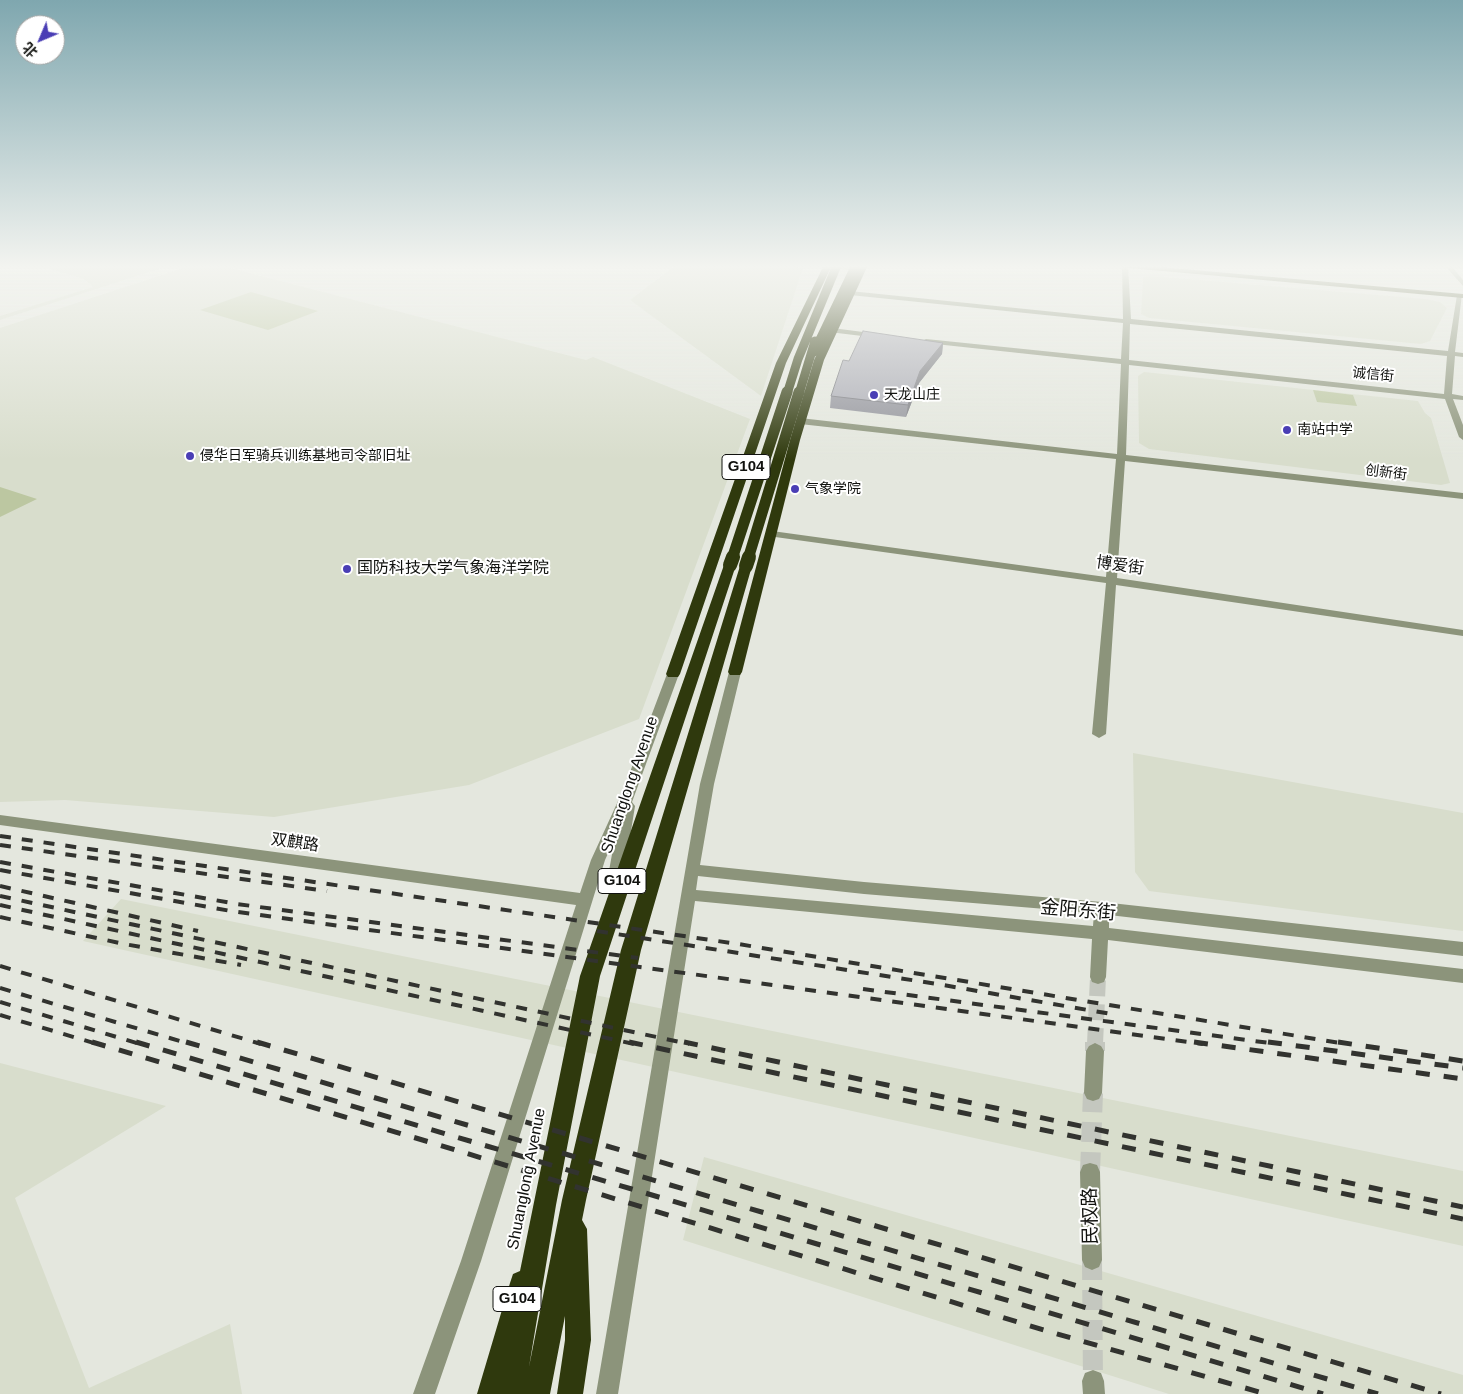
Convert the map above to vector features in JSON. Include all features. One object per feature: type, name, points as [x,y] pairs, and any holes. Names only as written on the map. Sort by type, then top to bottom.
[{"type":"highway","name":"G104","points":[[673,674],[782,363],[797,330]]},
{"type":"highway","name":"Shuanglong Avenue","points":[[537,1394],[574,1200],[631,950],[738,565],[760,470],[807,330]]},
{"type":"highway","name":"Shuanglong Avenue","points":[[511,1394],[544,1205],[590,976],[738,565],[818,330]]},
{"type":"highway","points":[[809,360],[826,330]]},
{"type":"highway","name":"G104","points":[[735,672],[800,421],[819,360],[832,330]]},
{"type":"highway","name":"G104","points":[[570,1394],[578,1340],[574,1200]]},
{"type":"highway","name":"G104","points":[[490,1394],[544,1205]]},
{"type":"street","points":[[832,330],[891,337]]},
{"type":"street","points":[[1099,734],[1121,457],[1126,330]]},
{"type":"street","points":[[1229,330],[1463,355]]},
{"type":"street","points":[[1455,330],[1450,354],[1448,396],[1463,437]]},
{"type":"street","name":"诚信街","points":[[920,340],[1463,398]]},
{"type":"street","name":"创新街","points":[[800,421],[1463,496]]},
{"type":"street","name":"博爱街","points":[[772,534],[1463,632]]},
{"type":"street","points":[[607,1394],[692,870],[711,765],[735,672]]},
{"type":"street","points":[[424,1394],[471,1261],[598,860],[631,788],[673,674]]},
{"type":"street","points":[[608,924],[631,788]]},
{"type":"street","name":"双麒路","points":[[0,820],[585,900]]},
{"type":"street","name":"金阳东街","points":[[692,870],[864,888],[1102,908],[1463,949]]},
{"type":"street","name":"金阳东街","points":[[688,895],[1100,933],[1463,976]]},
{"type":"street","points":[[1098,977],[1102,908]]},
{"type":"street","points":[[1093,1092],[1095,1051]]},
{"type":"street","name":"民权路","points":[[1090,1172],[1092,1260]]},
{"type":"shaded area","name":"国防科技大学气象海洋学院","points":[[0,330],[470,330],[586,360],[593,357],[750,419],[639,719],[469,785],[274,817],[65,800],[0,802]]},
{"type":"shaded area","points":[[671,330],[783,330],[761,396]]},
{"type":"shaded area","points":[[1275,330],[1436,330],[1430,341],[1421,344]]},
{"type":"shaded area","name":"南站中学","points":[[1144,372],[1418,401],[1425,413],[1431,418],[1450,483],[1441,485],[1149,449],[1139,443],[1138,376]]},
{"type":"shaded area","points":[[1133,753],[1463,813],[1463,931],[1149,891],[1135,872]]},
{"type":"shaded area","points":[[121,899],[1463,1171],[1463,1246],[83,941]]},
{"type":"shaded area","points":[[0,1063],[166,1106],[15,1198],[89,1388],[230,1324],[242,1394],[0,1394]]},
{"type":"shaded area","points":[[704,1157],[1463,1375],[1463,1394],[1169,1394],[683,1240]]},
{"type":"green space","points":[[1313,390],[1353,395],[1357,406],[1317,402]]},
{"type":"green space","points":[[0,487],[37,499],[0,517]]},
{"type":"building","points":[[863,331],[943,343],[920,371],[908,405],[831,396],[843,360],[849,361]]},
{"type":"tunnel","points":[[1095,1044],[1098,977]]},
{"type":"tunnel","points":[[1095,1044],[1095,1051]]},
{"type":"tunnel","points":[[1090,1172],[1093,1093]]},
{"type":"tunnel","points":[[1092,1260],[1093,1381]]},
{"type":"railway","points":[[0,836],[738,944],[1346,1044]]},
{"type":"railway","points":[[0,845],[327,891]]},
{"type":"railway","points":[[0,862],[237,904],[638,958]]},
{"type":"railway","points":[[0,870],[231,911],[1203,1044]]},
{"type":"railway","points":[[0,886],[198,931]]},
{"type":"railway","points":[[0,896],[689,1044]]},
{"type":"railway","points":[[0,905],[634,1044]]},
{"type":"railway","points":[[0,917],[124,944],[241,965]]},
{"type":"railway","points":[[597,931],[937,984],[1117,1015]]},
{"type":"railway","points":[[0,966],[261,1044]]},
{"type":"railway","points":[[0,988],[190,1044]]},
{"type":"railway","points":[[863,989],[1277,1044]]},
{"type":"railway","points":[[0,1002],[140,1044]]},
{"type":"railway","points":[[0,1015],[97,1044]]},
{"type":"railway","points":[[92,1042],[436,1144],[1047,1331],[1266,1394]]},
{"type":"railway","points":[[136,1042],[1323,1394]]},
{"type":"railway","points":[[186,1042],[1378,1394]]},
{"type":"railway","points":[[257,1042],[1441,1394]]},
{"type":"railway","points":[[629,1042],[1463,1219]]},
{"type":"railway","points":[[684,1042],[1463,1207]]},
{"type":"railway","points":[[1194,1042],[1463,1079]]},
{"type":"railway","points":[[1268,1042],[1463,1068]]},
{"type":"railway","points":[[1338,1042],[1463,1061]]},
{"type":"place","name":"天龙山庄","points":[[874,395]]},
{"type":"place","name":"南站中学","points":[[1287,430]]},
{"type":"place","name":"侵华日军骑兵训练基地司令部旧址","points":[[190,456]]},
{"type":"place","name":"气象学院","points":[[795,489]]},
{"type":"place","name":"国防科技大学气象海洋学院","points":[[347,569]]}]
